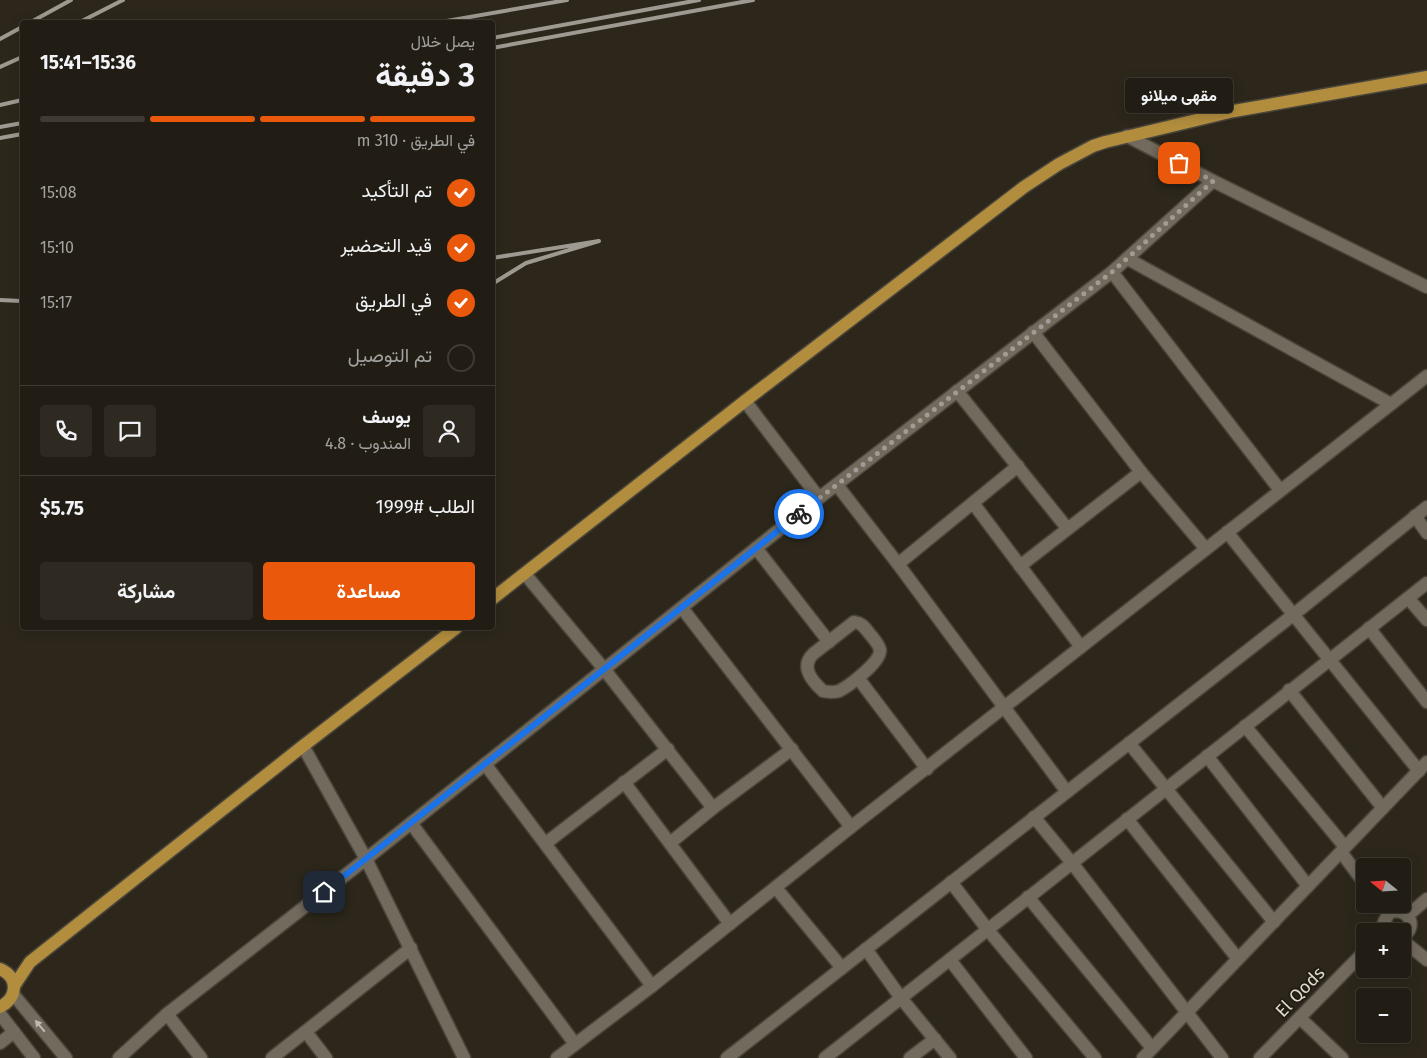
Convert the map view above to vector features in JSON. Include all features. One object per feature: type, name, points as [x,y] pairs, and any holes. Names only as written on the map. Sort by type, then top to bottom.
[{"type":"main road","points":[[495,597],[745,401],[1035,179],[1093,146],[1127,136],[1234,111],[1427,77]]},
{"type":"main road","points":[[0,1007],[10,1000],[30,962],[303,746],[453,630]]},
{"type":"main road","points":[[1,969],[30,962]]},
{"type":"main road","points":[[1,969],[8,973],[14,990]]},
{"type":"street","points":[[1127,136],[1213,181],[1427,287]]},
{"type":"street","points":[[119,1058],[167,1014],[366,859],[819,498],[1112,272],[1213,181]]},
{"type":"street","points":[[1128,259],[1391,404]]},
{"type":"street","points":[[1112,272],[1280,490]]},
{"type":"street","points":[[1033,332],[1141,472],[1206,549]]},
{"type":"street","points":[[557,1058],[652,986],[851,827],[1427,376]]},
{"type":"street","points":[[957,391],[1067,528]]},
{"type":"street","points":[[745,401],[819,498]]},
{"type":"street","points":[[898,564],[1018,466]]},
{"type":"street","points":[[1020,566],[1141,472]]},
{"type":"street","points":[[837,485],[1067,792]]},
{"type":"street","points":[[973,503],[1081,647]]},
{"type":"street","points":[[727,1058],[1293,615],[1427,507]]},
{"type":"street","points":[[1415,516],[1427,533]]},
{"type":"street","points":[[1143,1058],[1423,766],[1329,660],[1227,532]]},
{"type":"street","points":[[756,548],[829,642]]},
{"type":"street","points":[[525,574],[604,669],[713,808]]},
{"type":"street","points":[[825,1058],[1427,583]]},
{"type":"street","points":[[1408,598],[1427,620]]},
{"type":"street","points":[[682,608],[851,827]]},
{"type":"street","points":[[855,622],[862,624],[878,645],[880,652],[878,658],[858,678],[840,690],[829,692],[821,689],[811,677],[807,667],[808,660],[829,642],[855,622]]},
{"type":"street","points":[[1369,628],[1427,702]]},
{"type":"street","points":[[858,678],[927,769]]},
{"type":"street","points":[[1289,690],[1383,808]]},
{"type":"street","points":[[1245,726],[1343,849],[1356,870]]},
{"type":"street","points":[[1129,743],[1274,922]]},
{"type":"street","points":[[303,746],[366,859],[464,1058]]},
{"type":"street","points":[[546,843],[668,749]]},
{"type":"street","points":[[670,843],[792,749]]},
{"type":"street","points":[[1207,756],[1308,886]]},
{"type":"street","points":[[485,764],[652,986]]},
{"type":"street","points":[[624,782],[730,924]]},
{"type":"street","points":[[1034,817],[1072,863],[1222,1058]]},
{"type":"street","points":[[1128,819],[1238,959]]},
{"type":"street","points":[[411,822],[575,1044]]},
{"type":"street","points":[[951,882],[988,930],[1095,1058]]},
{"type":"street","points":[[776,888],[842,968]]},
{"type":"street","points":[[1028,897],[1152,1048]]},
{"type":"street","points":[[1408,915],[1427,899]]},
{"type":"street","points":[[1404,913],[1408,915],[1411,923]]},
{"type":"street","points":[[1411,946],[1427,960]]},
{"type":"street","points":[[272,1058],[411,948]]},
{"type":"street","points":[[866,949],[901,998],[950,1058]]},
{"type":"street","points":[[950,960],[1026,1058]]},
{"type":"street","name":"El Qods","points":[[1260,1058],[1356,960]]},
{"type":"street","points":[[14,990],[66,1058]]},
{"type":"street","points":[[0,1014],[34,1058]]},
{"type":"street","points":[[167,1014],[201,1058]]},
{"type":"street","points":[[1300,1018],[1342,1058]]},
{"type":"street","points":[[0,1043],[14,1032]]},
{"type":"street","points":[[306,1032],[326,1058]]},
{"type":"street","points":[[910,1058],[935,1039]]},
{"type":"railway","points":[[35,20],[71,0]]},
{"type":"railway","points":[[84,20],[123,0]]},
{"type":"railway","points":[[452,20],[567,0]]},
{"type":"railway","points":[[495,37],[699,0]]},
{"type":"railway","points":[[495,47],[753,0]]},
{"type":"railway","points":[[0,39],[20,28]]},
{"type":"railway","points":[[0,67],[20,58]]},
{"type":"railway","points":[[0,105],[20,100]]},
{"type":"railway","points":[[0,127],[20,123]]},
{"type":"railway","points":[[0,138],[20,134]]},
{"type":"railway","points":[[495,258],[599,241],[526,263],[495,282]]},
{"type":"railway","points":[[0,300],[20,301]]},
{"type":"way so far","points":[[799,514],[1112,272],[1213,181],[1179,163]]},
{"type":"place","name":"مقهى ميلانو","points":[[1179,163]]},
{"type":"route","points":[[324,892],[799,514]]}]
